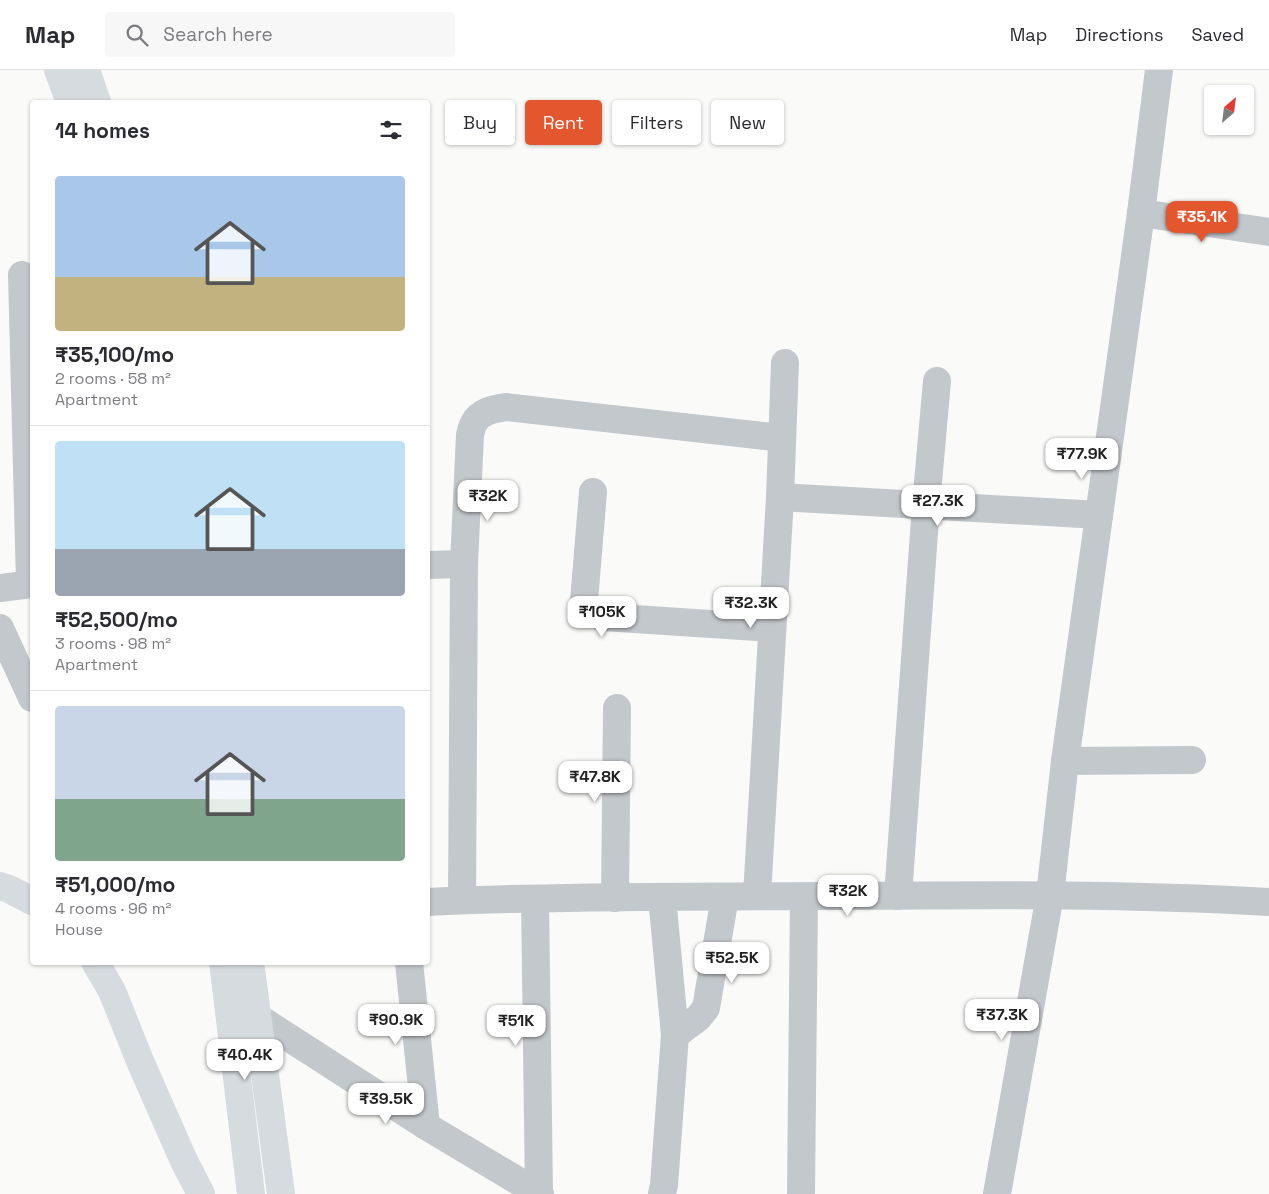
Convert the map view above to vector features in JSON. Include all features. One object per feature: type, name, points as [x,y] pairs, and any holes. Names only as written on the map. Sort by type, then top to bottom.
[{"type":"main road","points":[[58,70],[69,100]]},
{"type":"main road","points":[[86,70],[96,100]]},
{"type":"main road","points":[[97,965],[112,991],[140,1061],[184,1161],[201,1194]]},
{"type":"main road","points":[[223,965],[251,1194]]},
{"type":"main road","points":[[250,965],[281,1194]]},
{"type":"street","points":[[997,1194],[1050,895],[1065,761],[1159,70]]},
{"type":"street","points":[[1141,213],[1269,232]]},
{"type":"street","points":[[22,275],[30,550]]},
{"type":"street","points":[[757,896],[780,497],[785,363]]},
{"type":"street","points":[[898,896],[926,505],[937,381]]},
{"type":"street","points":[[462,900],[464,564],[470,434],[474,422],[490,410],[506,408],[782,438]]},
{"type":"street","points":[[593,492],[584,601],[586,608],[604,616],[772,628]]},
{"type":"street","points":[[780,497],[1099,515]]},
{"type":"street","points":[[430,565],[464,564]]},
{"type":"street","points":[[0,588],[30,584]]},
{"type":"street","points":[[0,628],[30,694]]},
{"type":"street","points":[[615,898],[618,708]]},
{"type":"street","points":[[1065,761],[1192,760]]},
{"type":"street","points":[[430,902],[725,896],[1050,895],[1269,902]]},
{"type":"street","points":[[675,1035],[698,1018],[706,1008],[725,896]]},
{"type":"street","points":[[801,1194],[804,896]]},
{"type":"street","points":[[662,897],[675,1035],[662,1194]]},
{"type":"street","points":[[535,899],[540,1194]]},
{"type":"street","points":[[409,965],[426,1126]]},
{"type":"street","points":[[257,1017],[426,1126],[540,1194]]}]
